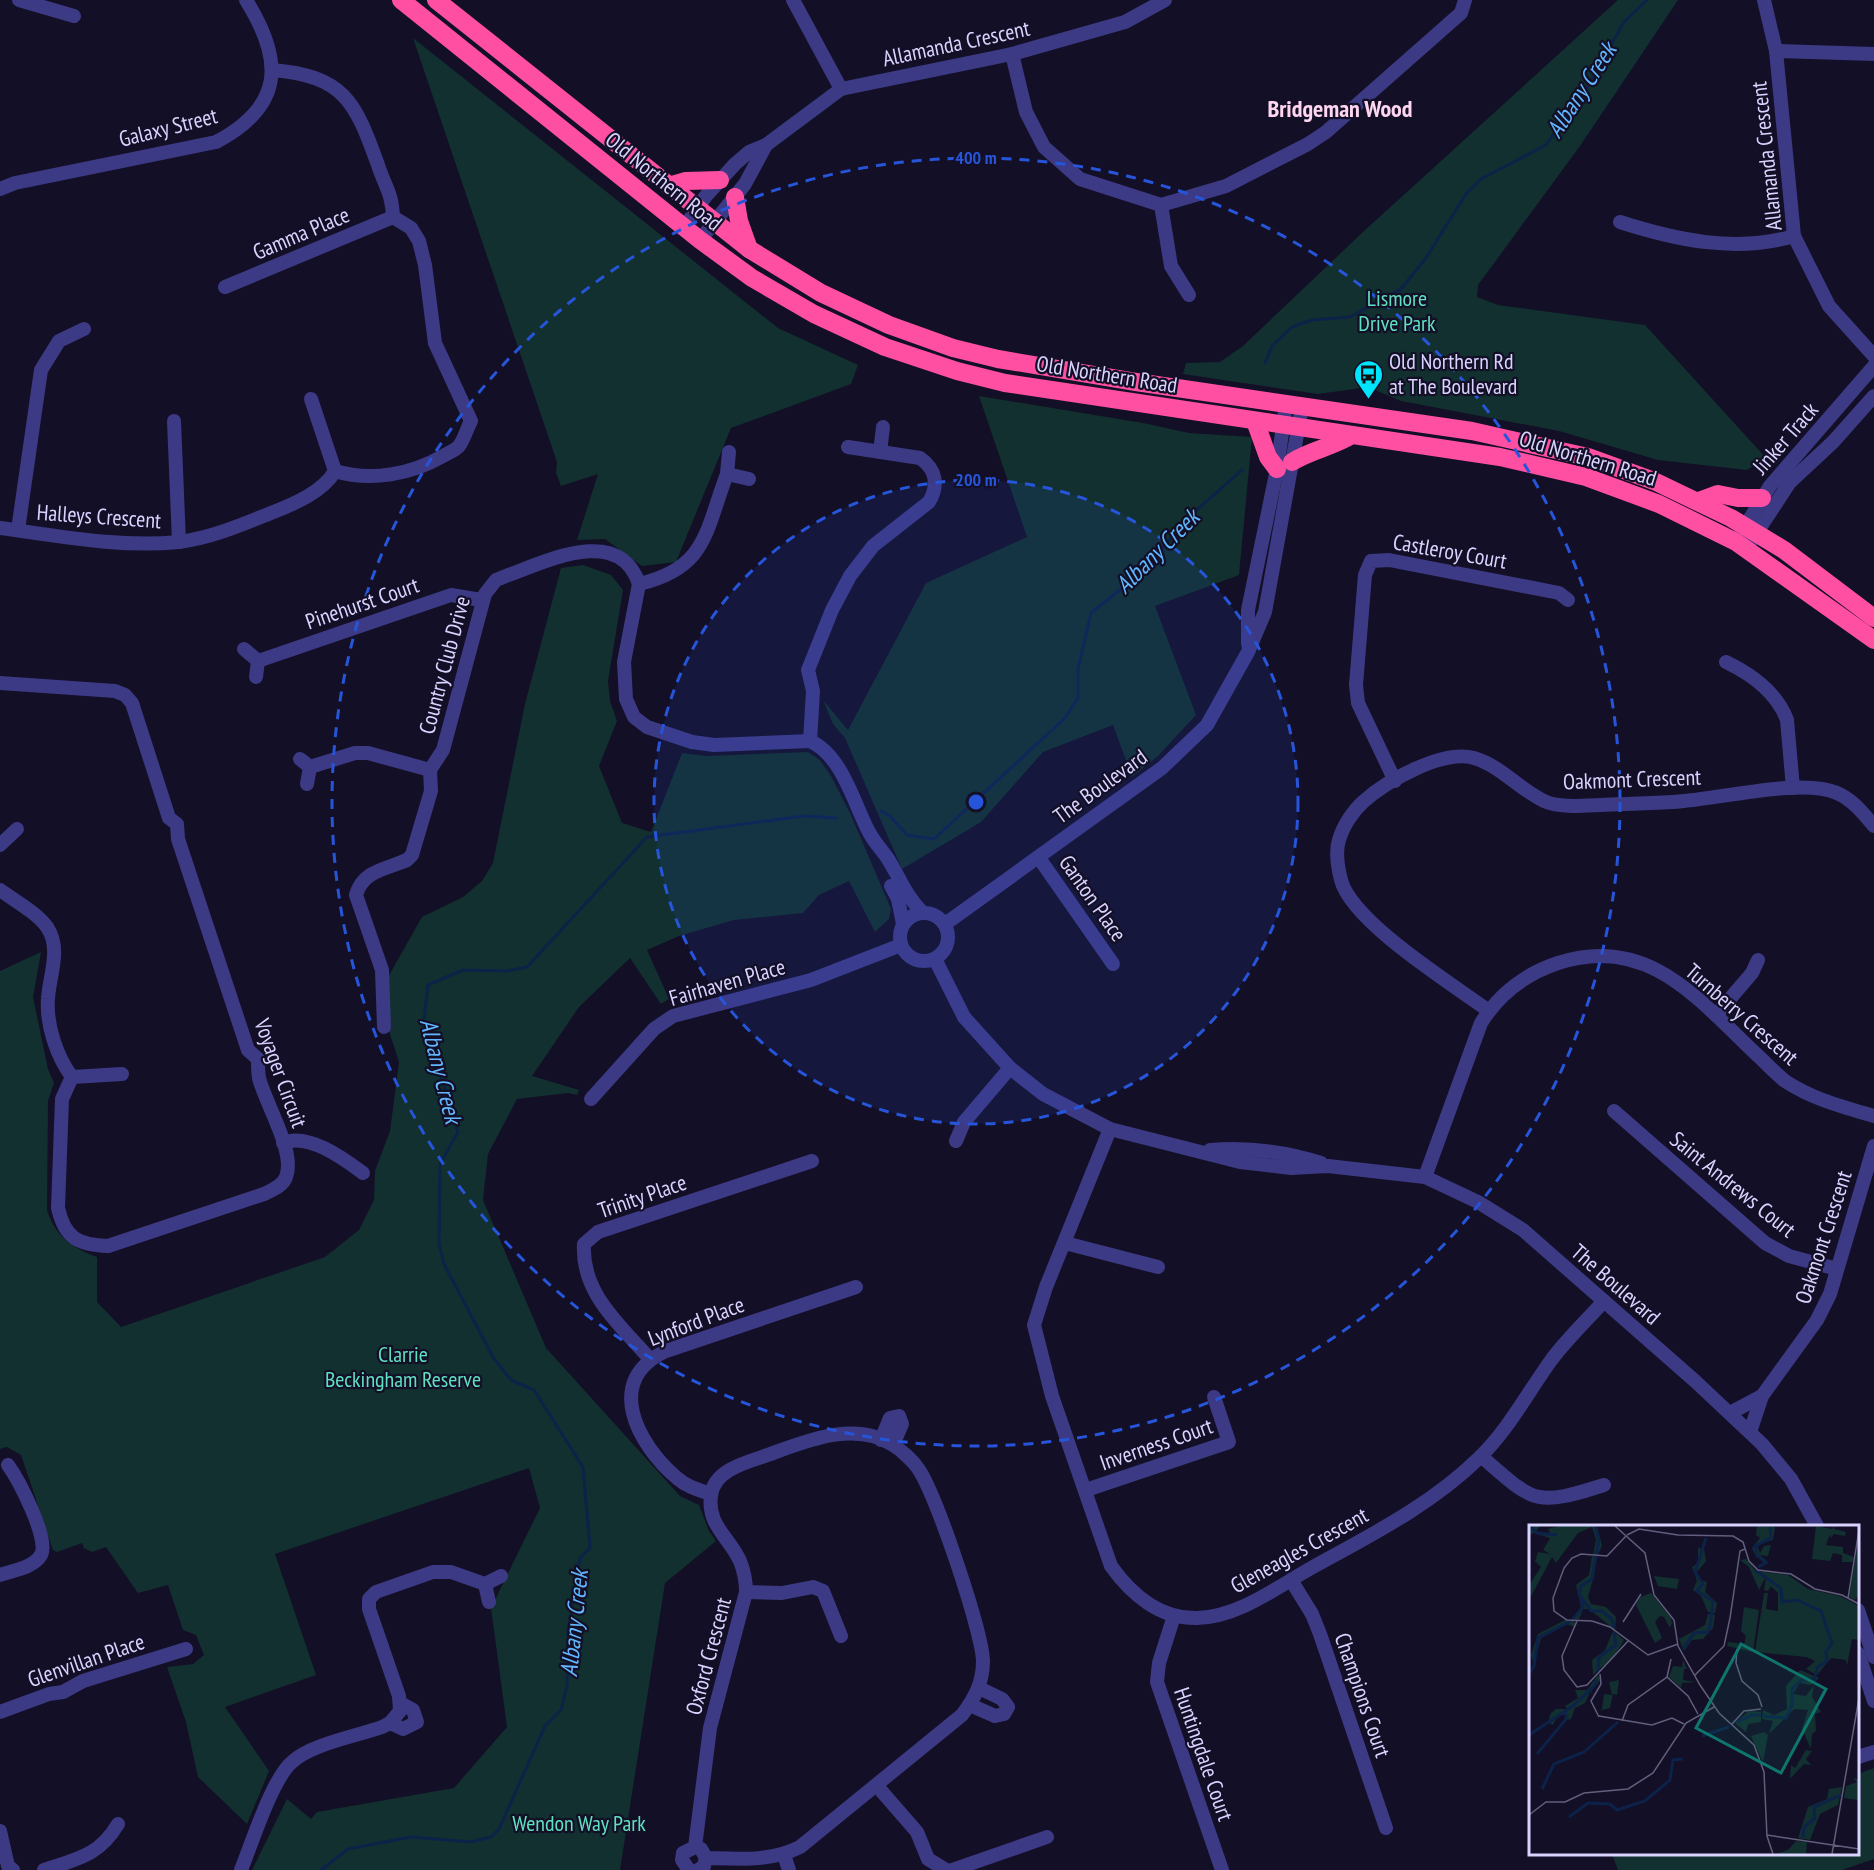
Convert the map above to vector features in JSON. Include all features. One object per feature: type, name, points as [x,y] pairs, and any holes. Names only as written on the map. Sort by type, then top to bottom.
[{"type":"highway","name":"Old Northern Road","points":[[401,0],[684,228],[752,278],[814,314],[866,339],[926,361],[1044,390],[1500,457],[1586,477],[1746,538],[1784,550],[1874,618]]},
{"type":"highway","name":"Old Northern Road","points":[[436,0],[749,249],[851,308],[953,348],[1055,370],[1472,431],[1554,448],[1628,471],[1699,501],[1874,640]]},
{"type":"highway","points":[[669,186],[686,182],[720,180]]},
{"type":"highway","points":[[735,197],[739,221],[749,249]]},
{"type":"highway","points":[[1255,421],[1268,456],[1284,465],[1310,452],[1332,447],[1352,435]]},
{"type":"highway","points":[[1699,501],[1718,494],[1738,498],[1762,498]]},
{"type":"street","points":[[19,0],[74,16]]},
{"type":"street","name":"Galaxy Street","points":[[0,189],[15,183],[216,142],[242,127],[252,118],[266,94],[272,70],[267,38],[246,0]]},
{"type":"street","points":[[793,0],[841,89]]},
{"type":"street","name":"Allamanda Crescent","points":[[684,228],[720,180],[749,152],[766,145],[841,89],[1012,54],[1125,22],[1165,0]]},
{"type":"street","points":[[1012,54],[1026,112],[1044,147],[1080,178],[1161,205],[1226,186],[1270,166],[1318,137],[1461,13],[1465,0]]},
{"type":"street","name":"Allamanda Crescent","points":[[1764,0],[1776,51],[1794,236],[1828,306],[1874,356]]},
{"type":"street","points":[[1776,51],[1874,54]]},
{"type":"street","points":[[272,70],[298,72],[326,81],[346,96],[360,118],[385,184],[392,195],[393,217],[411,228],[419,242],[425,265],[435,343],[471,421],[459,446],[429,464],[379,476],[347,475],[335,471],[311,399]]},
{"type":"street","name":"Allamanda Crescent","points":[[700,240],[735,197],[757,165],[766,145]]},
{"type":"street","points":[[1161,205],[1171,266],[1189,295]]},
{"type":"street","name":"Gamma Place","points":[[225,287],[393,217]]},
{"type":"street","points":[[1620,222],[1663,236],[1718,245],[1794,236]]},
{"type":"street","points":[[18,530],[41,370],[59,341],[84,329]]},
{"type":"street","name":"Jinker Track","points":[[1746,538],[1762,498],[1874,366]]},
{"type":"street","name":"Jinker Track","points":[[1746,538],[1790,482],[1833,442],[1874,396]]},
{"type":"street","name":"The Boulevard","points":[[945,924],[1162,768],[1207,725],[1248,652],[1265,612],[1294,406]]},
{"type":"street","points":[[174,421],[179,542]]},
{"type":"street","points":[[880,452],[883,427]]},
{"type":"street","points":[[810,741],[813,691],[808,670],[832,610],[863,557],[928,502],[934,492],[935,481],[929,464],[920,458],[848,447]]},
{"type":"street","points":[[729,452],[727,474],[698,551],[688,564],[659,579],[639,584],[624,662],[626,699],[634,717],[647,727],[692,742],[714,745],[810,741],[821,746],[837,767],[870,834],[880,863],[898,899],[903,924],[901,945],[915,959],[935,959],[948,944],[948,931],[945,924],[938,916],[922,912],[906,896],[888,859],[870,834]]},
{"type":"street","name":"Halleys Crescent","points":[[0,528],[97,541],[179,542],[218,534],[298,503],[330,480],[335,471]]},
{"type":"street","points":[[727,474],[749,478]]},
{"type":"street","name":"Country Club Drive","points":[[384,1027],[382,970],[356,895],[364,878],[407,860],[412,855],[431,791],[430,770],[442,750],[481,600],[496,580],[578,551],[593,550],[620,559],[636,575],[639,584]]},
{"type":"street","name":"Castleroy Court","points":[[1395,781],[1365,723],[1358,703],[1356,685],[1365,575],[1371,561],[1389,560],[1548,590],[1559,593],[1568,600]]},
{"type":"street","name":"Pinehurst Court","points":[[258,661],[451,595],[481,600]]},
{"type":"street","points":[[244,650],[258,661],[256,677]]},
{"type":"street","points":[[1726,662],[1745,671],[1777,700],[1783,709],[1787,720],[1793,788]]},
{"type":"street","name":"Voyager Circuit","points":[[0,683],[115,692],[125,695],[132,703],[169,818],[177,824],[178,839],[248,1050],[258,1059],[259,1078],[283,1143],[288,1166],[286,1178],[280,1186],[264,1194],[108,1246],[84,1246],[70,1235],[61,1223],[58,1208],[62,1099],[72,1077]]},
{"type":"street","points":[[307,784],[305,763],[355,753],[368,753],[430,770]]},
{"type":"street","name":"Oakmont Crescent","points":[[1488,1011],[1369,922],[1351,902],[1341,883],[1337,862],[1338,841],[1348,821],[1363,802],[1395,781],[1430,763],[1450,757],[1473,758],[1498,769],[1545,802],[1566,805],[1682,802],[1793,788],[1818,788],[1837,793],[1856,804],[1874,826]]},
{"type":"street","points":[[0,845],[17,829]]},
{"type":"street","name":"Ganton Place","points":[[1039,858],[1113,964]]},
{"type":"street","points":[[0,890],[38,918],[47,928],[52,939],[54,951],[48,1013],[61,1062],[72,1077],[122,1074]]},
{"type":"street","points":[[903,924],[909,917],[922,912]]},
{"type":"street","name":"Fairhaven Place","points":[[591,1099],[654,1029],[673,1016],[811,980],[901,945]]},
{"type":"street","name":"Turnberry Crescent","points":[[1425,1177],[1481,1023],[1488,1011],[1510,988],[1540,969],[1592,955],[1641,960],[1686,987],[1793,1086],[1829,1102],[1874,1116]]},
{"type":"street","name":"The Boulevard","points":[[935,959],[964,1017],[1010,1068],[1043,1094],[1110,1129],[1157,1143],[1201,1151],[1239,1148],[1294,1154],[1328,1166],[1425,1177],[1478,1202],[1523,1230],[1750,1432],[1791,1479],[1816,1525]]},
{"type":"street","points":[[1716,1016],[1752,974],[1758,960]]},
{"type":"street","points":[[956,1141],[964,1122],[1010,1068]]},
{"type":"street","name":"Saint Andrews Court","points":[[1614,1111],[1765,1243],[1789,1256],[1837,1269]]},
{"type":"street","name":"Gleneagles Crescent","points":[[1110,1129],[1046,1287],[1035,1326],[1052,1396],[1111,1566],[1124,1585],[1146,1602],[1174,1616],[1197,1618],[1241,1608],[1432,1498],[1481,1456],[1502,1431],[1554,1357],[1604,1301]]},
{"type":"street","points":[[283,1143],[290,1140],[314,1145],[363,1173]]},
{"type":"street","name":"Oakmont Crescent","points":[[1750,1432],[1762,1396],[1817,1320],[1830,1294],[1874,1146]]},
{"type":"street","name":"Trinity Place","points":[[649,1358],[603,1305],[591,1286],[583,1263],[584,1245],[598,1233],[812,1161]]},
{"type":"street","points":[[1065,1243],[1158,1267]]},
{"type":"street","name":"Lynford Place","points":[[711,1494],[691,1488],[677,1478],[636,1426],[631,1413],[631,1395],[638,1373],[649,1358],[856,1287]]},
{"type":"street","name":"Oakmont Crescent","points":[[1731,1413],[1762,1396]]},
{"type":"street","name":"Inverness Court","points":[[1086,1490],[1229,1442],[1214,1397]]},
{"type":"street","points":[[706,1858],[764,1858],[784,1855],[800,1847],[962,1715],[979,1688],[983,1662],[980,1640],[929,1488],[917,1466],[887,1443],[843,1433],[815,1438],[726,1472],[711,1494]]},
{"type":"street","points":[[1481,1456],[1517,1487],[1546,1500],[1561,1499],[1604,1485]]},
{"type":"street","points":[[0,1575],[30,1565],[40,1555],[43,1542],[19,1480],[8,1465]]},
{"type":"street","name":"Oxford Crescent","points":[[689,1870],[682,1860],[683,1853],[695,1847],[711,1728],[746,1592],[740,1560],[715,1525],[710,1513],[711,1494]]},
{"type":"street","points":[[241,1870],[280,1777],[291,1762],[306,1753],[390,1723],[400,1711],[400,1703],[369,1609],[369,1599],[376,1592],[433,1572],[451,1572],[485,1584],[501,1576]]},
{"type":"street","name":"Champions Court","points":[[1291,1580],[1312,1614],[1320,1634],[1386,1828]]},
{"type":"street","points":[[485,1584],[489,1602]]},
{"type":"street","points":[[746,1592],[782,1593],[813,1587],[823,1591],[841,1636]]},
{"type":"street","name":"Huntingdale Court","points":[[1174,1616],[1159,1663],[1157,1682],[1222,1870]]},
{"type":"street","points":[[1859,1616],[1874,1657]]},
{"type":"street","name":"Glenvillan Place","points":[[0,1712],[63,1692],[83,1681],[186,1649]]},
{"type":"street","points":[[1859,1659],[1874,1701]]},
{"type":"street","points":[[970,1705],[995,1716],[1005,1714],[1008,1707],[1005,1702],[979,1688]]},
{"type":"street","points":[[390,1723],[404,1729],[417,1722],[413,1710],[400,1703]]},
{"type":"street","points":[[1859,1756],[1874,1752]]},
{"type":"street","points":[[877,1786],[917,1832],[928,1859],[946,1870]]},
{"type":"street","points":[[44,1870],[94,1852],[108,1841],[118,1824]]},
{"type":"street","points":[[0,1831],[8,1866],[13,1870]]},
{"type":"street","points":[[952,1870],[1047,1837]]},
{"type":"street","points":[[695,1847],[701,1849],[706,1858],[704,1866],[698,1870]]},
{"type":"street","points":[[784,1855],[789,1870]]},
{"type":"green space","name":"Lismore Drive Park","points":[[1618,0],[1678,0],[1580,146],[1478,285],[1477,297],[1498,305],[1645,325],[1766,458],[1747,470],[1658,460],[1559,431],[1401,401],[1368,387],[1318,394],[1183,374],[1186,363],[1220,362],[1243,346],[1364,231]]},
{"type":"green space","points":[[413,38],[778,328],[858,365],[851,384],[731,428],[676,562],[642,566],[605,539],[577,540],[598,474],[561,486],[556,473],[557,462]]},
{"type":"green space","points":[[979,396],[1143,423],[1189,433],[1252,437],[1239,575],[1155,606],[1196,715],[1158,756],[1132,777],[1113,725],[1043,752],[981,822],[902,869],[845,738],[833,724],[823,700],[848,730],[926,583],[1027,537]]},
{"type":"green space","name":"Clarrie Beckingham Reserve","points":[[583,565],[611,575],[623,590],[608,681],[610,701],[617,721],[599,766],[622,823],[651,832],[682,753],[706,756],[808,752],[820,760],[850,813],[891,909],[889,919],[875,932],[849,881],[819,895],[803,913],[734,920],[679,936],[647,950],[669,999],[661,1004],[630,958],[579,1007],[532,1076],[579,1090],[577,1095],[568,1093],[517,1099],[488,1154],[483,1200],[546,1348],[680,1496],[699,1505],[709,1531],[716,1541],[665,1583],[620,1870],[252,1870],[287,1799],[311,1819],[317,1812],[454,1788],[507,1727],[491,1608],[540,1508],[529,1468],[275,1554],[316,1675],[225,1707],[269,1771],[247,1824],[198,1777],[186,1722],[167,1667],[193,1664],[204,1655],[196,1635],[183,1630],[168,1585],[138,1593],[106,1547],[92,1552],[84,1548],[82,1543],[57,1552],[53,1550],[21,1455],[7,1447],[0,1449],[0,971],[41,952],[33,997],[48,1069],[54,1083],[48,1101],[47,1210],[55,1227],[66,1240],[80,1250],[97,1257],[97,1302],[121,1327],[325,1257],[359,1230],[374,1200],[375,1171],[390,1131],[399,1062],[389,1031],[388,977],[422,917],[463,897],[482,881],[493,863],[525,704],[561,568]]},
{"type":"green space","points":[[1874,1768],[1874,1859],[1842,1870],[1618,1870],[1612,1855],[1859,1855],[1859,1774]]},
{"type":"waterway","name":"Albany Creek","points":[[1265,363],[1272,346],[1292,327],[1312,320],[1350,317],[1401,289],[1426,258],[1466,194],[1481,179],[1546,145],[1590,83],[1624,22],[1647,0]]},
{"type":"waterway","name":"Albany Creek","points":[[881,811],[890,816],[907,835],[934,839],[1065,718],[1078,698],[1078,669],[1091,613],[1141,573],[1191,515],[1242,470]]},
{"type":"waterway","name":"Albany Creek","points":[[321,1870],[348,1849],[411,1837],[471,1842],[491,1837],[499,1829],[545,1726],[561,1710],[567,1686],[568,1630],[580,1558],[590,1548],[583,1467],[534,1390],[511,1380],[493,1357],[444,1264],[439,1244],[440,1164],[458,1132],[424,1020],[428,985],[463,970],[507,971],[527,967],[647,837],[804,816],[836,818]]},
{"type":"place","name":"Old Northern Rd at The Boulevard","points":[[1368,400]]},
{"type":"district","name":"Bridgeman Wood","points":[[1340,108]]},
{"type":"park label","name":"Wendon Way Park","points":[[579,1823]]}]
